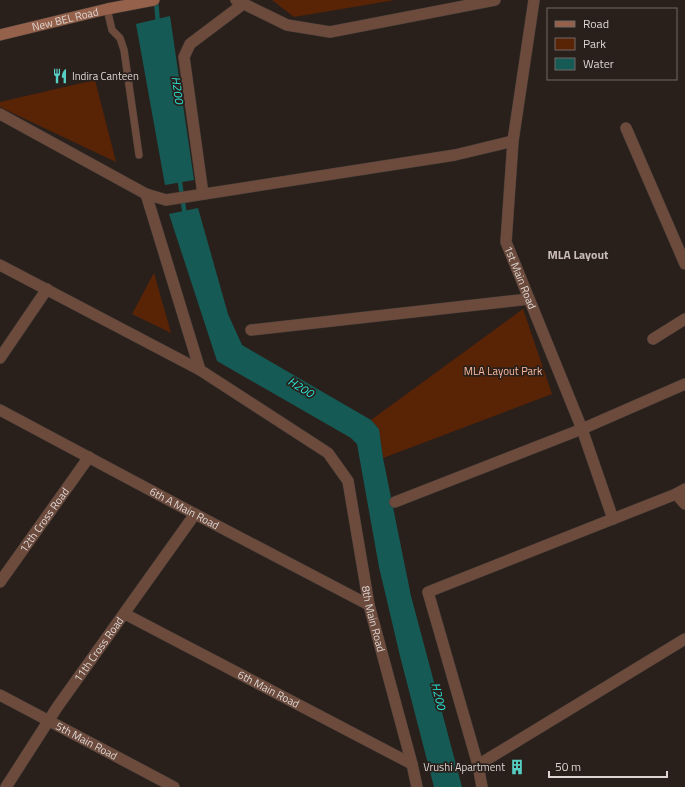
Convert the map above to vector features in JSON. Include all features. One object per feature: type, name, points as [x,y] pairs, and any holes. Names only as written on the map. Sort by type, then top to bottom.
[{"type":"main road","name":"New BEL Road","points":[[0,35],[107,9],[154,0]]},
{"type":"street","points":[[199,194],[184,57],[190,44],[239,2],[287,25],[330,32],[495,0]]},
{"type":"street","name":"1st Main Road","points":[[534,0],[513,141],[506,242],[582,429],[613,519]]},
{"type":"street","points":[[0,114],[146,194],[166,200],[455,155],[513,141]]},
{"type":"street","points":[[626,128],[685,264]]},
{"type":"street","points":[[146,194],[200,370]]},
{"type":"street","points":[[0,265],[200,370]]},
{"type":"street","points":[[0,358],[47,289]]},
{"type":"street","points":[[251,330],[529,299]]},
{"type":"street","points":[[653,339],[685,319]]},
{"type":"street","name":"8th Main Road","points":[[200,370],[328,453],[348,482],[369,605],[417,787]]},
{"type":"street","points":[[395,502],[582,429],[685,384]]},
{"type":"street","name":"6th A Main Road","points":[[0,410],[369,605]]},
{"type":"street","name":"12th Cross Road","points":[[0,582],[89,457]]},
{"type":"street","points":[[482,787],[478,765],[428,592],[681,492],[685,504]]},
{"type":"street","name":"11th Cross Road","points":[[6,787],[48,721],[195,514]]},
{"type":"street","name":"6th Main Road","points":[[124,614],[412,764]]},
{"type":"street","points":[[478,765],[685,639]]},
{"type":"street","name":"5th Main Road","points":[[0,695],[159,783],[174,787]]},
{"type":"lane","points":[[107,9],[112,30],[120,38],[124,50],[139,155]]},
{"type":"green space","points":[[272,0],[395,0],[294,17]]},
{"type":"green space","points":[[95,80],[116,162],[0,107],[0,102]]},
{"type":"green space","points":[[154,273],[171,333],[132,314]]},
{"type":"green space","name":"MLA Layout Park","points":[[523,309],[552,394],[383,458],[379,429],[371,420]]},
{"type":"water","points":[[170,16],[194,180],[165,185],[136,24]]},
{"type":"water","points":[[198,208],[228,314],[242,345],[371,420],[379,429],[383,458],[411,596],[462,787],[434,787],[400,656],[379,567],[357,444],[351,438],[217,361],[169,214]]},
{"type":"waterway","name":"H200","points":[[156,0],[158,24]]},
{"type":"waterway","name":"H200","points":[[179,176],[185,216]]},
{"type":"place","name":"Indira Canteen","points":[[60,76]]},
{"type":"place","name":"Vrushi Apartment","points":[[517,767]]},
{"type":"district","name":"MLA Layout","points":[[578,254]]}]
